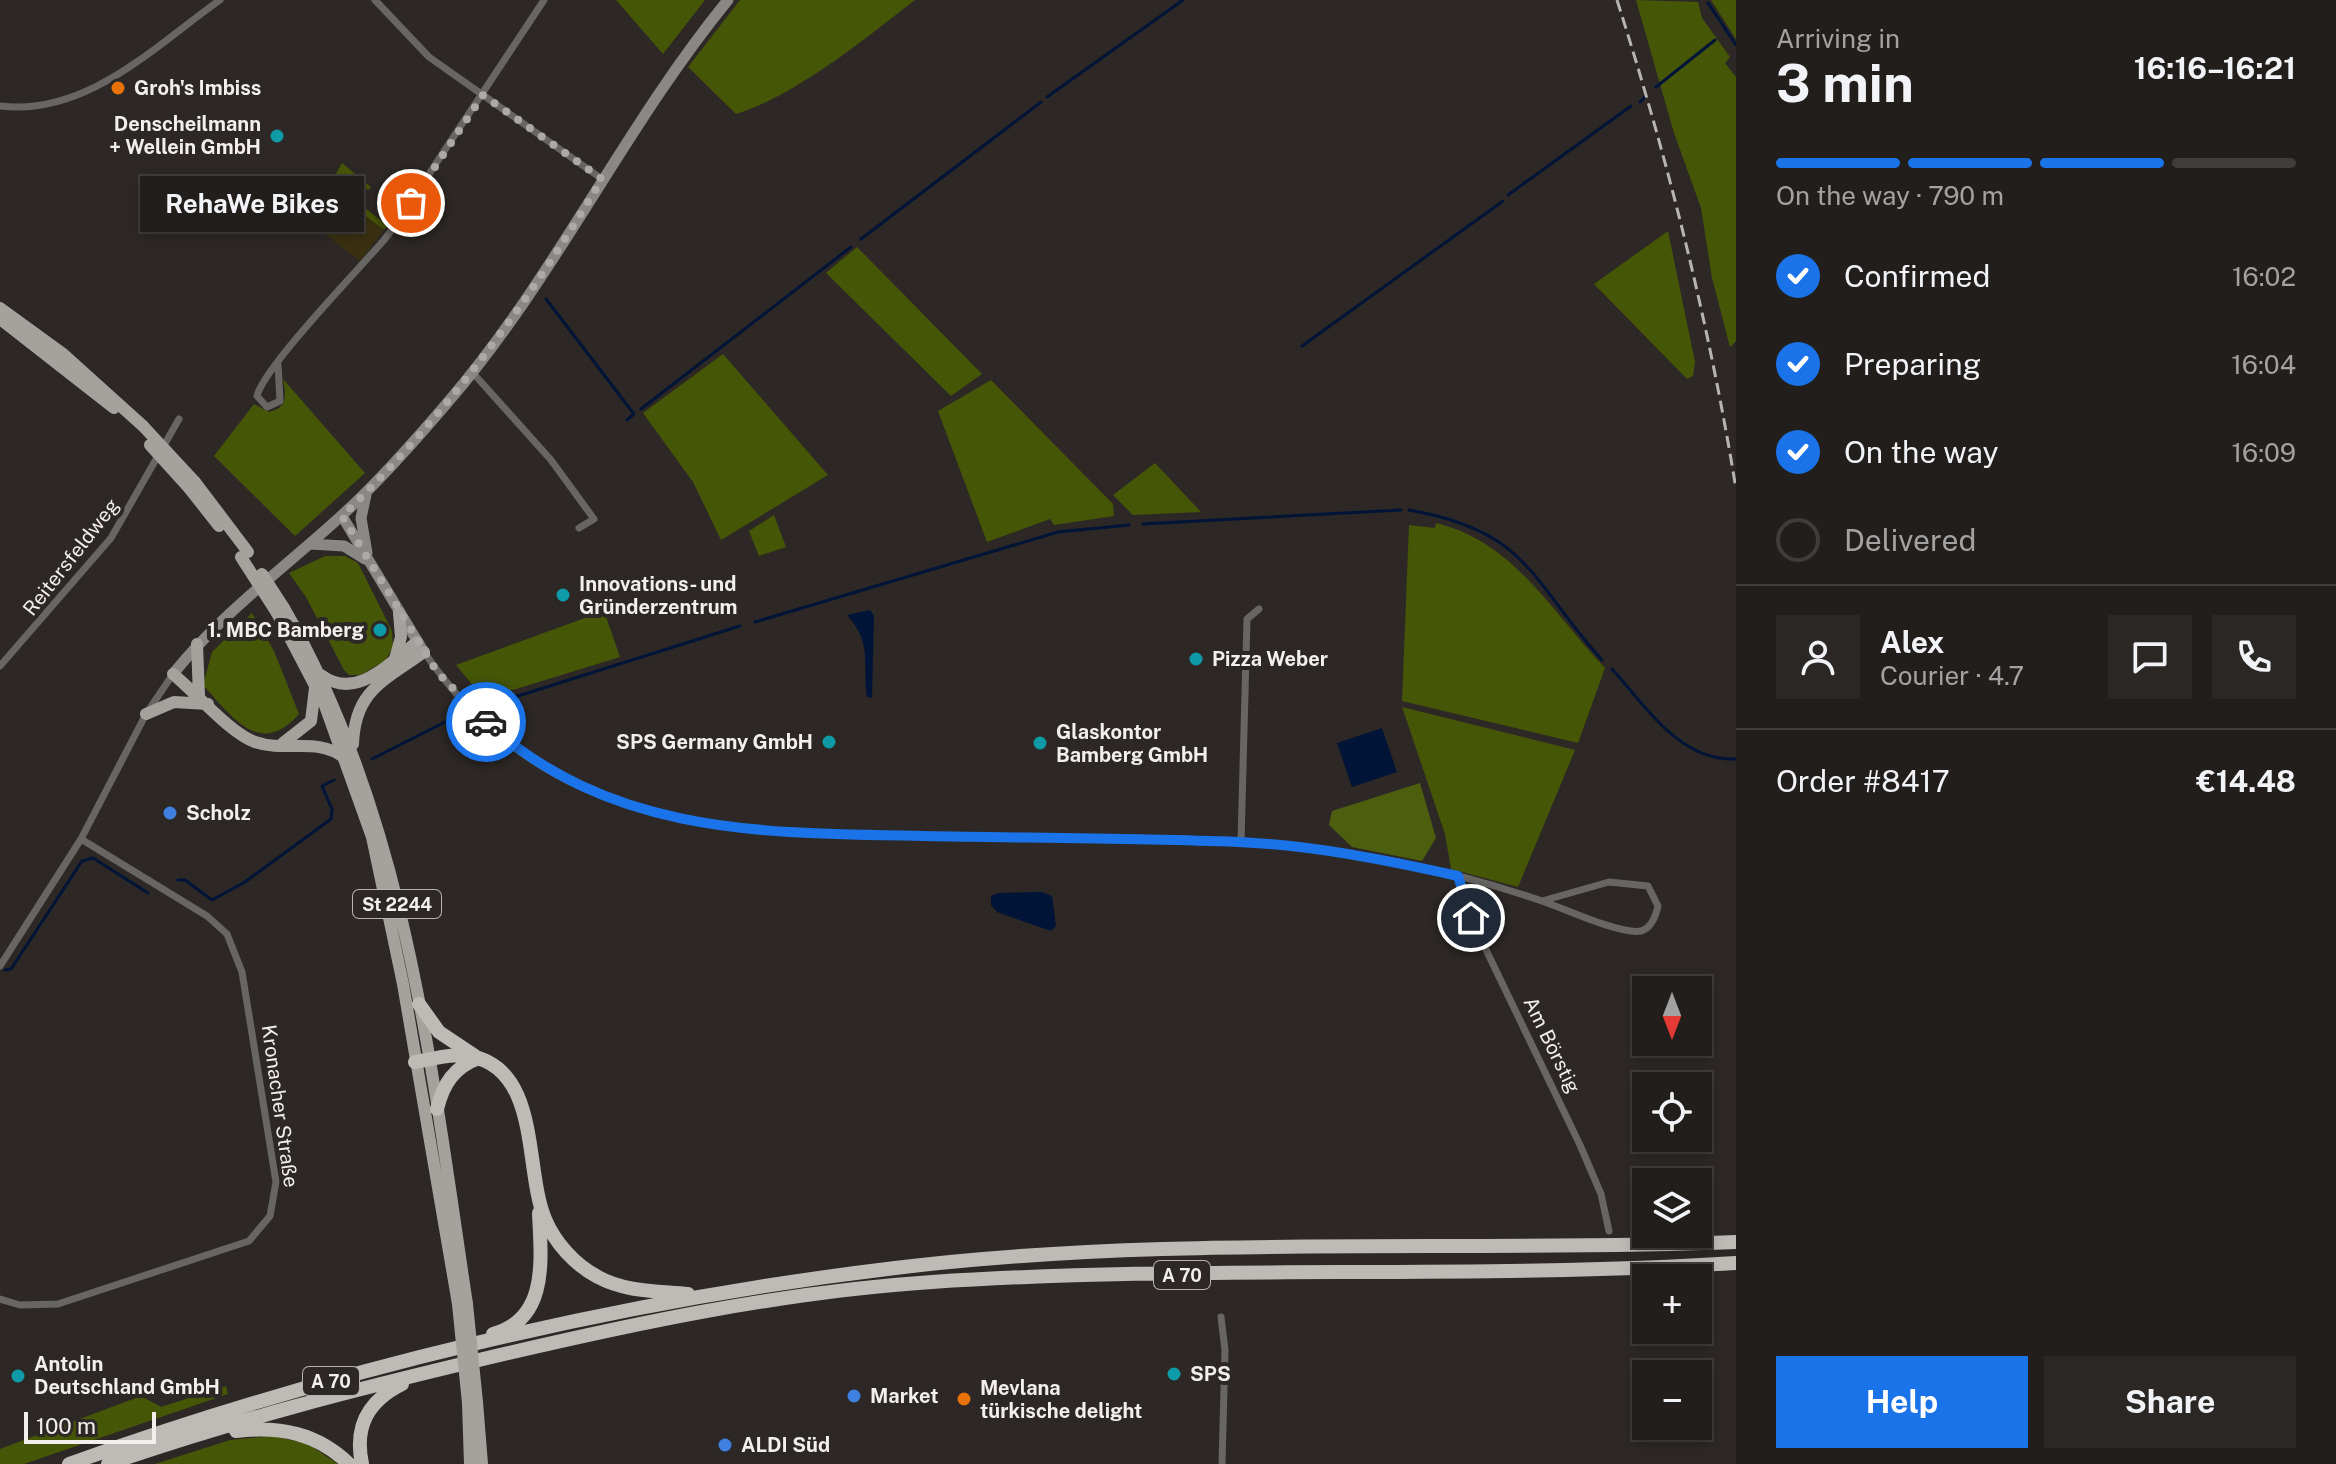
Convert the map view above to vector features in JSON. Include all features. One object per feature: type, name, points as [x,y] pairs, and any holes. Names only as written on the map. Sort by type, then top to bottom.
[{"type":"highway","points":[[419,1004],[439,1032],[503,1072],[514,1090],[544,1218],[561,1246],[600,1278],[640,1290],[705,1296]]},
{"type":"highway","points":[[422,1060],[457,1055],[479,1058]]},
{"type":"highway","points":[[437,1109],[441,1092],[452,1074],[479,1058]]},
{"type":"highway","points":[[455,1351],[479,1337],[510,1327],[530,1308],[540,1274],[538,1193]]},
{"type":"highway","name":"A 70","points":[[69,1464],[290,1392],[455,1351],[705,1296],[895,1268],[1038,1256],[1222,1249],[1734,1242]]},
{"type":"highway","name":"A 70","points":[[108,1464],[196,1435],[439,1369],[699,1312],[916,1283],[1042,1276],[1594,1270],[1734,1263]]},
{"type":"highway","points":[[362,1464],[359,1440],[371,1406],[387,1392],[439,1369]]},
{"type":"highway","points":[[196,1435],[251,1429],[289,1431],[320,1442],[349,1464]]},
{"type":"main road","name":"St 2244","points":[[0,308],[62,353],[142,430],[192,485],[245,555],[280,611],[318,681],[350,755],[380,834],[419,1004],[422,1060],[437,1109],[482,1464]]},
{"type":"main road","name":"St 2244","points":[[0,319],[62,364],[142,430]]},
{"type":"main road","points":[[395,659],[401,637],[399,613]]},
{"type":"main road","points":[[197,644],[203,700]]},
{"type":"main road","points":[[280,745],[311,721],[318,681],[339,686],[356,684],[420,647]]},
{"type":"main road","points":[[173,674],[248,739],[280,745],[315,744],[350,755],[354,723],[362,701],[420,647]]},
{"type":"main road","points":[[146,714],[174,702],[203,700]]},
{"type":"main road","name":"St 2244","points":[[350,755],[372,837],[422,1060],[462,1304]]},
{"type":"main road","name":"St 2244","points":[[470,1464],[473,1402]]},
{"type":"street","points":[[0,106],[40,107],[85,93],[220,0]]},
{"type":"street","points":[[375,0],[412,42],[602,179]]},
{"type":"street","points":[[278,364],[280,401],[267,407],[257,396],[259,387],[278,364],[384,240],[544,0]]},
{"type":"street","points":[[0,966],[81,839],[146,714],[173,674],[197,644],[240,602],[366,492],[473,373],[539,283],[654,99],[728,0]]},
{"type":"street","points":[[473,373],[551,460],[594,519],[579,528]]},
{"type":"street","name":"Reitersfeldweg","points":[[0,666],[111,538],[179,419]]},
{"type":"street","points":[[366,492],[361,518],[369,561]]},
{"type":"street","points":[[342,516],[420,647],[465,704],[527,755],[557,774],[611,799],[673,819],[799,834],[1241,842],[1352,854],[1458,876],[1641,931],[1650,926],[1658,906],[1648,886],[1609,882],[1542,901]]},
{"type":"street","points":[[310,544],[344,546],[369,561]]},
{"type":"street","points":[[1241,842],[1247,619],[1259,609]]},
{"type":"street","name":"Kronacher Straße","points":[[0,1299],[20,1305],[58,1304],[211,1256],[249,1241],[262,1229],[276,1200],[242,972],[234,945],[220,926],[207,916],[81,839]]},
{"type":"street","name":"Am Börstig","points":[[1458,876],[1464,904],[1586,1158],[1601,1194],[1609,1231]]},
{"type":"street","points":[[1221,1317],[1225,1350],[1222,1464]]},
{"type":"green space","points":[[616,0],[705,0],[663,54]]},
{"type":"green space","points":[[740,0],[915,0],[806,80],[736,114],[688,67]]},
{"type":"green space","points":[[1636,0],[1698,2],[1702,18],[1730,57],[1725,63],[1736,77],[1736,341],[1730,347],[1712,278],[1701,208],[1674,133]]},
{"type":"green space","points":[[1711,0],[1736,0],[1736,39]]},
{"type":"green space","points":[[342,163],[371,187],[368,190],[358,182],[348,195],[383,222],[387,218],[391,221],[384,230],[328,188]]},
{"type":"green space","points":[[1668,231],[1695,362],[1693,376],[1687,379],[1594,284]]},
{"type":"green space","points":[[857,247],[982,374],[951,396],[826,273]]},
{"type":"green space","points":[[723,354],[828,475],[721,540],[693,482],[643,413]]},
{"type":"green space","points":[[283,379],[365,473],[295,536],[214,456],[254,404],[269,412],[283,404]]},
{"type":"green space","points":[[991,380],[1113,504],[1114,516],[1054,525],[1050,519],[987,542],[938,411]]},
{"type":"green space","points":[[1155,463],[1201,512],[1133,515],[1113,495]]},
{"type":"green space","points":[[774,515],[786,547],[759,556],[749,531]]},
{"type":"green space","points":[[1436,523],[1464,532],[1510,563],[1605,668],[1578,743],[1402,701],[1409,525],[1435,528]]},
{"type":"green space","points":[[325,556],[345,556],[358,563],[392,631],[393,647],[386,660],[361,675],[349,675],[344,670],[306,597],[289,573]]},
{"type":"green space","points":[[604,611],[620,657],[484,699],[456,665]]},
{"type":"green space","points":[[252,613],[274,651],[299,714],[285,727],[272,733],[259,733],[236,720],[203,685],[212,652]]},
{"type":"green space","points":[[1402,707],[1575,750],[1518,887],[1451,869],[1445,834]]},
{"type":"green space","points":[[1420,783],[1436,838],[1422,861],[1352,847],[1329,825],[1332,811]]},
{"type":"green space","points":[[226,1386],[228,1394],[24,1464],[0,1464],[0,1449],[141,1396],[161,1407]]},
{"type":"green space","points":[[273,1436],[308,1444],[338,1464],[155,1464],[230,1440]]},
{"type":"sand","points":[[328,188],[384,230],[360,261],[308,221]]},
{"type":"water","points":[[870,610],[874,616],[872,698],[867,697],[865,654],[860,635],[847,615]]},
{"type":"water","points":[[1382,728],[1397,772],[1352,787],[1337,743]]},
{"type":"water","points":[[1042,892],[1052,896],[1056,926],[1051,931],[997,912],[991,905],[991,896],[998,893]]},
{"type":"waterway","points":[[1047,97],[1183,0]]},
{"type":"waterway","points":[[1708,3],[1736,45]]},
{"type":"waterway","points":[[1656,87],[1715,40]]},
{"type":"waterway","points":[[1640,102],[1645,97]]},
{"type":"waterway","points":[[861,239],[1041,102]]},
{"type":"waterway","points":[[1508,195],[1631,106]]},
{"type":"waterway","points":[[1302,346],[1503,201]]},
{"type":"waterway","points":[[641,409],[851,247]]},
{"type":"waterway","points":[[546,299],[634,414],[627,420]]},
{"type":"waterway","points":[[1143,524],[1401,510]]},
{"type":"waterway","points":[[1409,510],[1449,519],[1480,531],[1504,546],[1524,563],[1602,660]]},
{"type":"waterway","points":[[755,622],[1058,532],[1129,525]]},
{"type":"waterway","points":[[502,701],[740,626]]},
{"type":"waterway","points":[[1612,669],[1651,715],[1681,742],[1716,758],[1736,759]]},
{"type":"waterway","points":[[372,759],[461,714]]},
{"type":"waterway","points":[[178,880],[185,880],[212,900],[245,882],[331,819],[332,809],[322,786],[334,780]]},
{"type":"waterway","points":[[5,970],[11,969],[82,861],[93,858],[148,893]]},
{"type":"railway","points":[[1617,0],[1686,242],[1736,489]]},
{"type":"way so far","points":[[411,203],[483,95],[602,179],[539,283],[488,354],[401,456],[342,516],[437,672],[486,722]]},
{"type":"place","name":"Groh's Imbiss","points":[[118,88]]},
{"type":"place","name":"Denscheilmann + Wellein GmbH","points":[[277,136]]},
{"type":"place","name":"RehaWe Bikes","points":[[411,203]]},
{"type":"place","name":"Innovations- und Gründerzentrum","points":[[563,595]]},
{"type":"place","name":"1. MBC Bamberg","points":[[380,630]]},
{"type":"place","name":"Pizza Weber","points":[[1196,659]]},
{"type":"place","name":"SPS Germany GmbH","points":[[829,742]]},
{"type":"place","name":"Glaskontor Bamberg GmbH","points":[[1040,743]]},
{"type":"place","name":"Scholz","points":[[170,813]]},
{"type":"place","name":"SPS","points":[[1174,1374]]},
{"type":"place","name":"Antolin Deutschland GmbH","points":[[18,1376]]},
{"type":"place","name":"Market","points":[[854,1396]]},
{"type":"place","name":"Mevlana türkische delight","points":[[964,1399]]},
{"type":"place","name":"ALDI Süd","points":[[725,1445]]},
{"type":"route","points":[[486,722],[527,755],[577,784],[642,811],[693,823],[799,834],[1241,842],[1352,854],[1458,876],[1464,904],[1471,918]]}]
